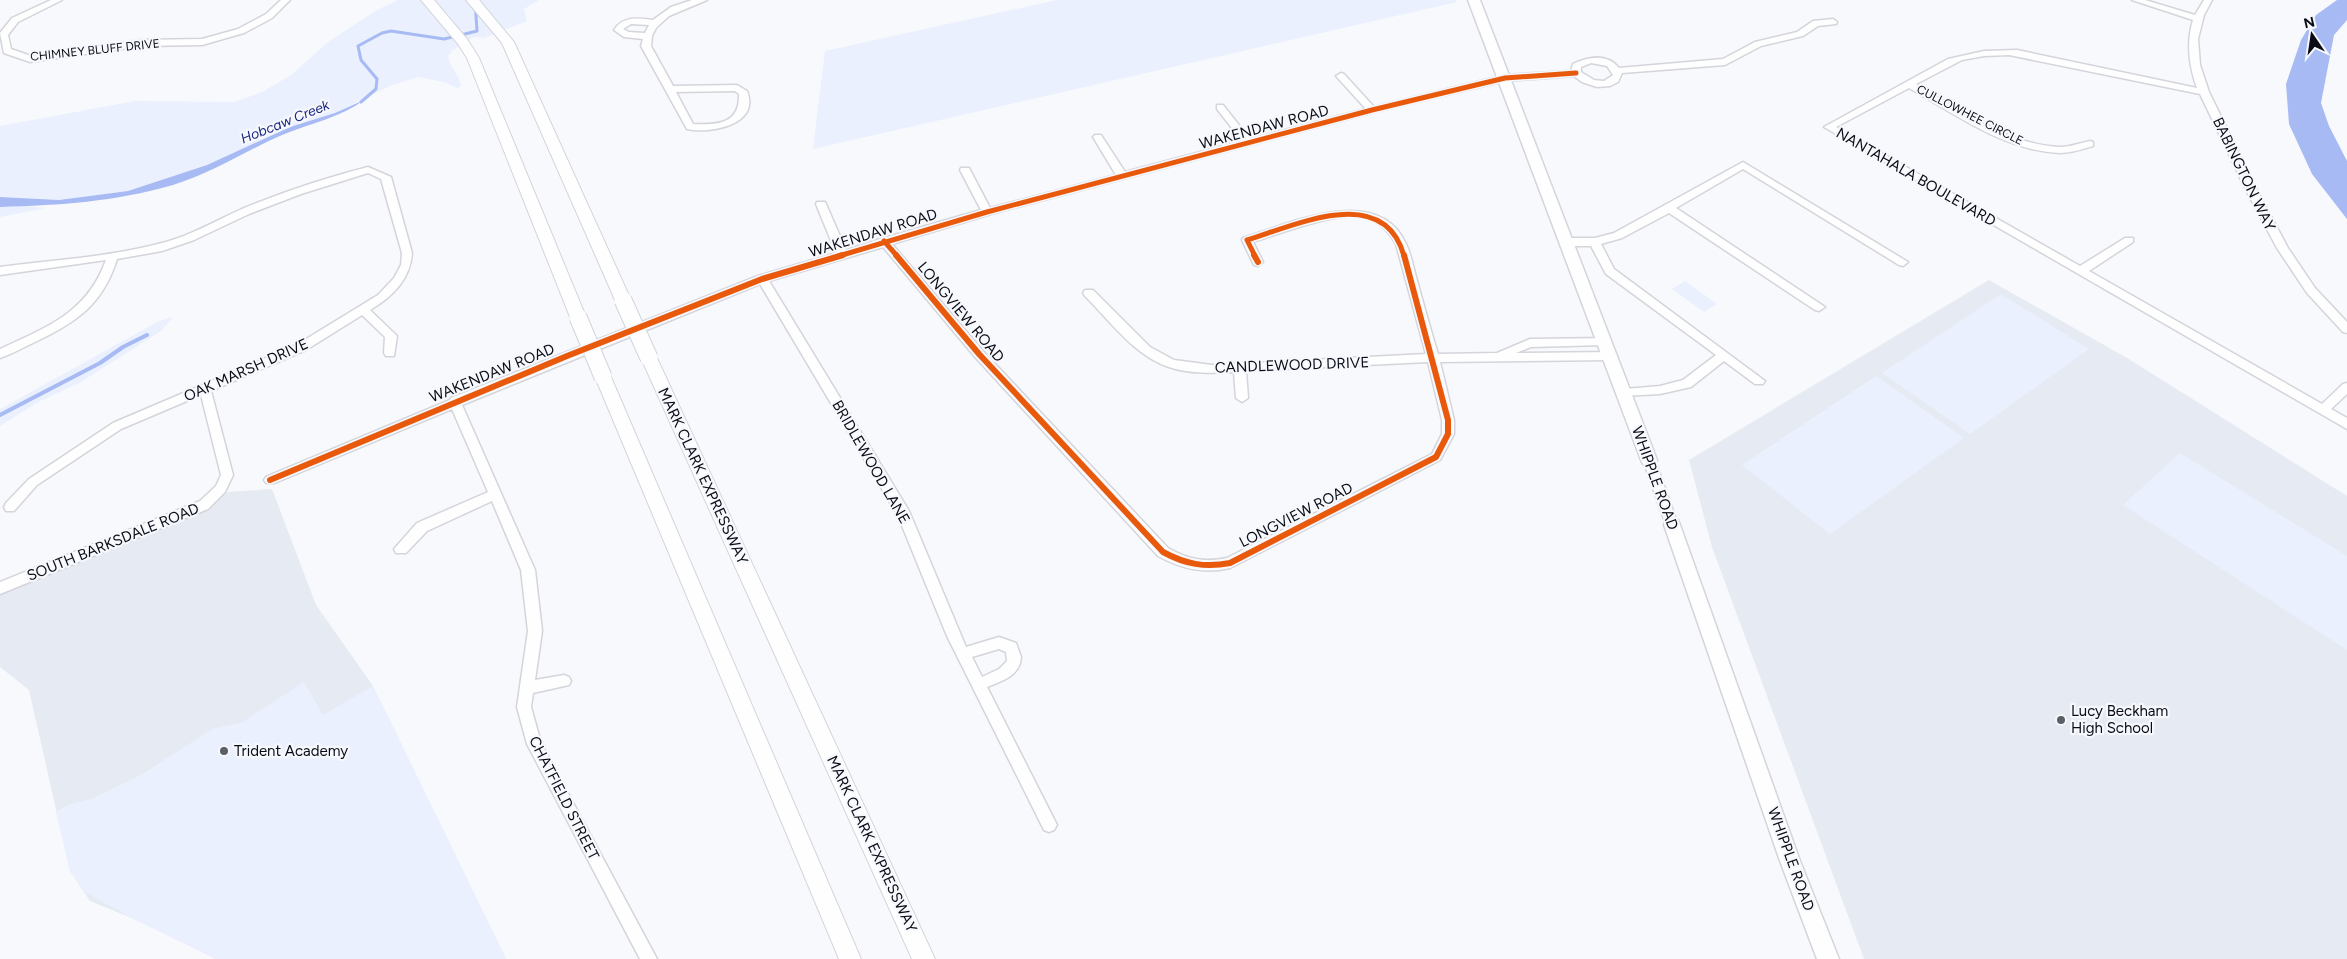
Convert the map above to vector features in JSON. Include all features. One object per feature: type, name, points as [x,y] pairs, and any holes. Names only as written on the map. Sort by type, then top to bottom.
[{"type":"highway","points":[[428,0],[464,42],[473,58],[578,317],[850,959]]},
{"type":"highway","name":"MARK CLARK EXPRESSWAY","points":[[472,0],[508,42],[649,358],[924,959]]},
{"type":"main road","name":"WHIPPLE ROAD","points":[[1474,0],[1568,242],[1649,460]]},
{"type":"main road","name":"WHIPPLE ROAD","points":[[1672,525],[1749,739],[1790,861],[1828,959]]},
{"type":"street","name":"CHIMNEY BLUFF DRIVE","points":[[58,0],[15,20],[3,35],[7,51],[30,59],[142,43],[202,42],[241,31],[269,16],[286,0]]},
{"type":"street","points":[[670,89],[736,88],[744,93],[745,108],[740,116],[726,124],[709,128],[690,127],[646,46],[646,36],[655,23],[676,9],[704,0]]},
{"type":"street","points":[[2136,0],[2197,18]]},
{"type":"street","name":"BABINGTON WAY","points":[[2208,0],[2197,18],[2194,38],[2195,65],[2204,92],[2255,200],[2285,253],[2307,286],[2347,330]]},
{"type":"street","points":[[1617,70],[1616,78],[1606,83],[1584,80],[1576,73],[1576,66],[1579,63],[1590,60],[1609,64],[1617,70],[1725,62],[1758,44],[1800,34],[1816,23],[1833,22]]},
{"type":"street","points":[[646,36],[627,35],[618,30],[624,23],[655,23]]},
{"type":"street","name":"NANTAHALA BOULEVARD","points":[[2204,92],[2018,53],[2003,53],[1962,57],[1830,127],[2347,424]]},
{"type":"street","name":"WAKENDAW ROAD","points":[[270,480],[455,401],[762,279],[842,254],[988,212],[1372,110],[1505,78],[1576,73]]},
{"type":"street","points":[[1341,76],[1372,110]]},
{"type":"street","name":"CULLOWHEE CIRCLE","points":[[1909,84],[2015,141],[2040,148],[2061,150],[2090,144]]},
{"type":"street","points":[[1220,107],[1249,144]]},
{"type":"street","points":[[1098,137],[1123,177]]},
{"type":"street","points":[[1568,242],[1595,242],[1618,236],[1670,209],[1743,165],[1902,262]]},
{"type":"street","name":"OAK MARSH DRIVE","points":[[0,271],[113,256],[162,247],[190,238],[245,212],[297,192],[368,170],[386,177],[407,253],[406,264],[399,280],[382,298],[302,347],[143,414],[89,443],[33,482],[10,507]]},
{"type":"street","points":[[965,170],[988,212]]},
{"type":"street","points":[[820,204],[842,254]]},
{"type":"street","points":[[1670,209],[1819,307]]},
{"type":"street","name":"LONGVIEW ROAD","points":[[884,241],[979,354],[1163,552],[1180,562],[1196,566],[1213,567],[1230,563],[1436,457],[1448,434],[1448,420],[1434,358],[1401,244],[1393,230],[1379,220],[1361,214],[1340,215],[1246,240],[1258,262]]},
{"type":"street","points":[[2081,271],[2128,240]]},
{"type":"street","points":[[1595,242],[1610,271],[1758,381]]},
{"type":"street","points":[[0,354],[72,316],[89,303],[108,272],[113,256]]},
{"type":"street","name":"BRIDLEWOOD LANE","points":[[762,279],[904,514],[963,654],[1049,825]]},
{"type":"street","name":"CANDLEWOOD DRIVE","points":[[1089,293],[1146,350],[1172,364],[1212,369],[1434,358],[1611,356]]},
{"type":"street","points":[[362,309],[391,336],[390,353]]},
{"type":"street","name":"CANDLEWOOD DRIVE","points":[[1493,357],[1530,343],[1605,341]]},
{"type":"street","points":[[1625,393],[1660,390],[1687,384],[1723,356]]},
{"type":"street","points":[[1240,369],[1242,398]]},
{"type":"street","points":[[2323,410],[2347,387]]},
{"type":"street","name":"SOUTH BARKSDALE ROAD","points":[[0,588],[204,505],[221,490],[226,475],[205,389]]},
{"type":"street","name":"CHATFIELD STREET","points":[[455,401],[528,570],[535,631],[524,706],[534,744],[648,959]]},
{"type":"street","name":"WHIPPLE ROAD","points":[[1649,460],[1672,525]]},
{"type":"street","points":[[401,549],[422,527],[496,494]]},
{"type":"street","points":[[963,654],[998,643],[1007,644],[1013,649],[1015,657],[1013,664],[1008,670],[978,685]]},
{"type":"street","points":[[526,688],[564,681]]},
{"type":"shaded area","points":[[398,0],[539,0],[524,9],[527,21],[484,38],[474,37],[453,50],[448,56],[460,82],[461,86],[457,88],[444,82],[418,77],[392,85],[335,113],[290,127],[207,165],[128,191],[59,200],[0,197],[0,126],[135,101],[234,102],[262,92],[291,75],[328,42],[377,10]]},
{"type":"shaded area","points":[[1057,0],[1456,0],[1457,2],[813,149],[825,51]]},
{"type":"shaded area","points":[[24,206],[46,208],[0,217],[0,207]]},
{"type":"shaded area","name":"Lucy Beckham High School","points":[[1989,280],[2127,358],[2347,496],[2347,959],[1864,959],[1712,547],[1689,460]]},
{"type":"shaded area","points":[[1685,281],[1717,304],[1704,312],[1672,289]]},
{"type":"shaded area","points":[[2001,294],[2089,349],[1970,434],[1882,373]]},
{"type":"shaded area","points":[[173,317],[161,331],[111,363],[79,383],[38,402],[0,426],[0,409],[159,321]]},
{"type":"shaded area","points":[[1876,376],[1964,438],[1830,534],[1742,465]]},
{"type":"shaded area","points":[[2180,453],[2347,556],[2347,650],[2123,505]]},
{"type":"shaded area","name":"Trident Academy","points":[[272,489],[316,605],[373,686],[506,959],[216,959],[132,918],[90,901],[70,871],[29,690],[0,667],[0,593],[210,505],[228,492]]},
{"type":"shaded area","points":[[304,682],[323,715],[373,686],[506,959],[216,959],[132,918],[85,892],[70,871],[56,812],[70,804],[91,799],[141,775],[214,728],[241,723]]},
{"type":"water","points":[[2337,0],[2347,0],[2347,20],[2334,35],[2321,103],[2329,126],[2347,161],[2347,219],[2312,174],[2289,124],[2286,84],[2301,40],[2316,15]]},
{"type":"water","points":[[364,100],[346,111],[287,133],[202,174],[173,185],[151,191],[87,202],[0,207],[0,197],[59,200],[128,191],[207,165],[290,127],[335,113]]},
{"type":"waterway","name":"Hobcaw Creek","points":[[361,102],[376,89],[377,79],[361,60],[358,46],[382,33],[391,31],[444,39],[477,31],[475,0]]},
{"type":"waterway","points":[[0,415],[100,363],[123,347],[147,335]]},
{"type":"cycle path","points":[[270,480],[567,356],[762,279],[987,212],[1372,110],[1505,78],[1576,73]]},
{"type":"cycle path","points":[[884,241],[979,354],[1163,552],[1188,563],[1204,566],[1230,563],[1436,457],[1448,434],[1448,420],[1433,358],[1401,244],[1394,233],[1375,218],[1363,214],[1352,213],[1323,218],[1247,240],[1258,262]]},
{"type":"place","name":"Lucy Beckham High School","points":[[2061,720]]},
{"type":"place","name":"Trident Academy","points":[[224,751]]}]
